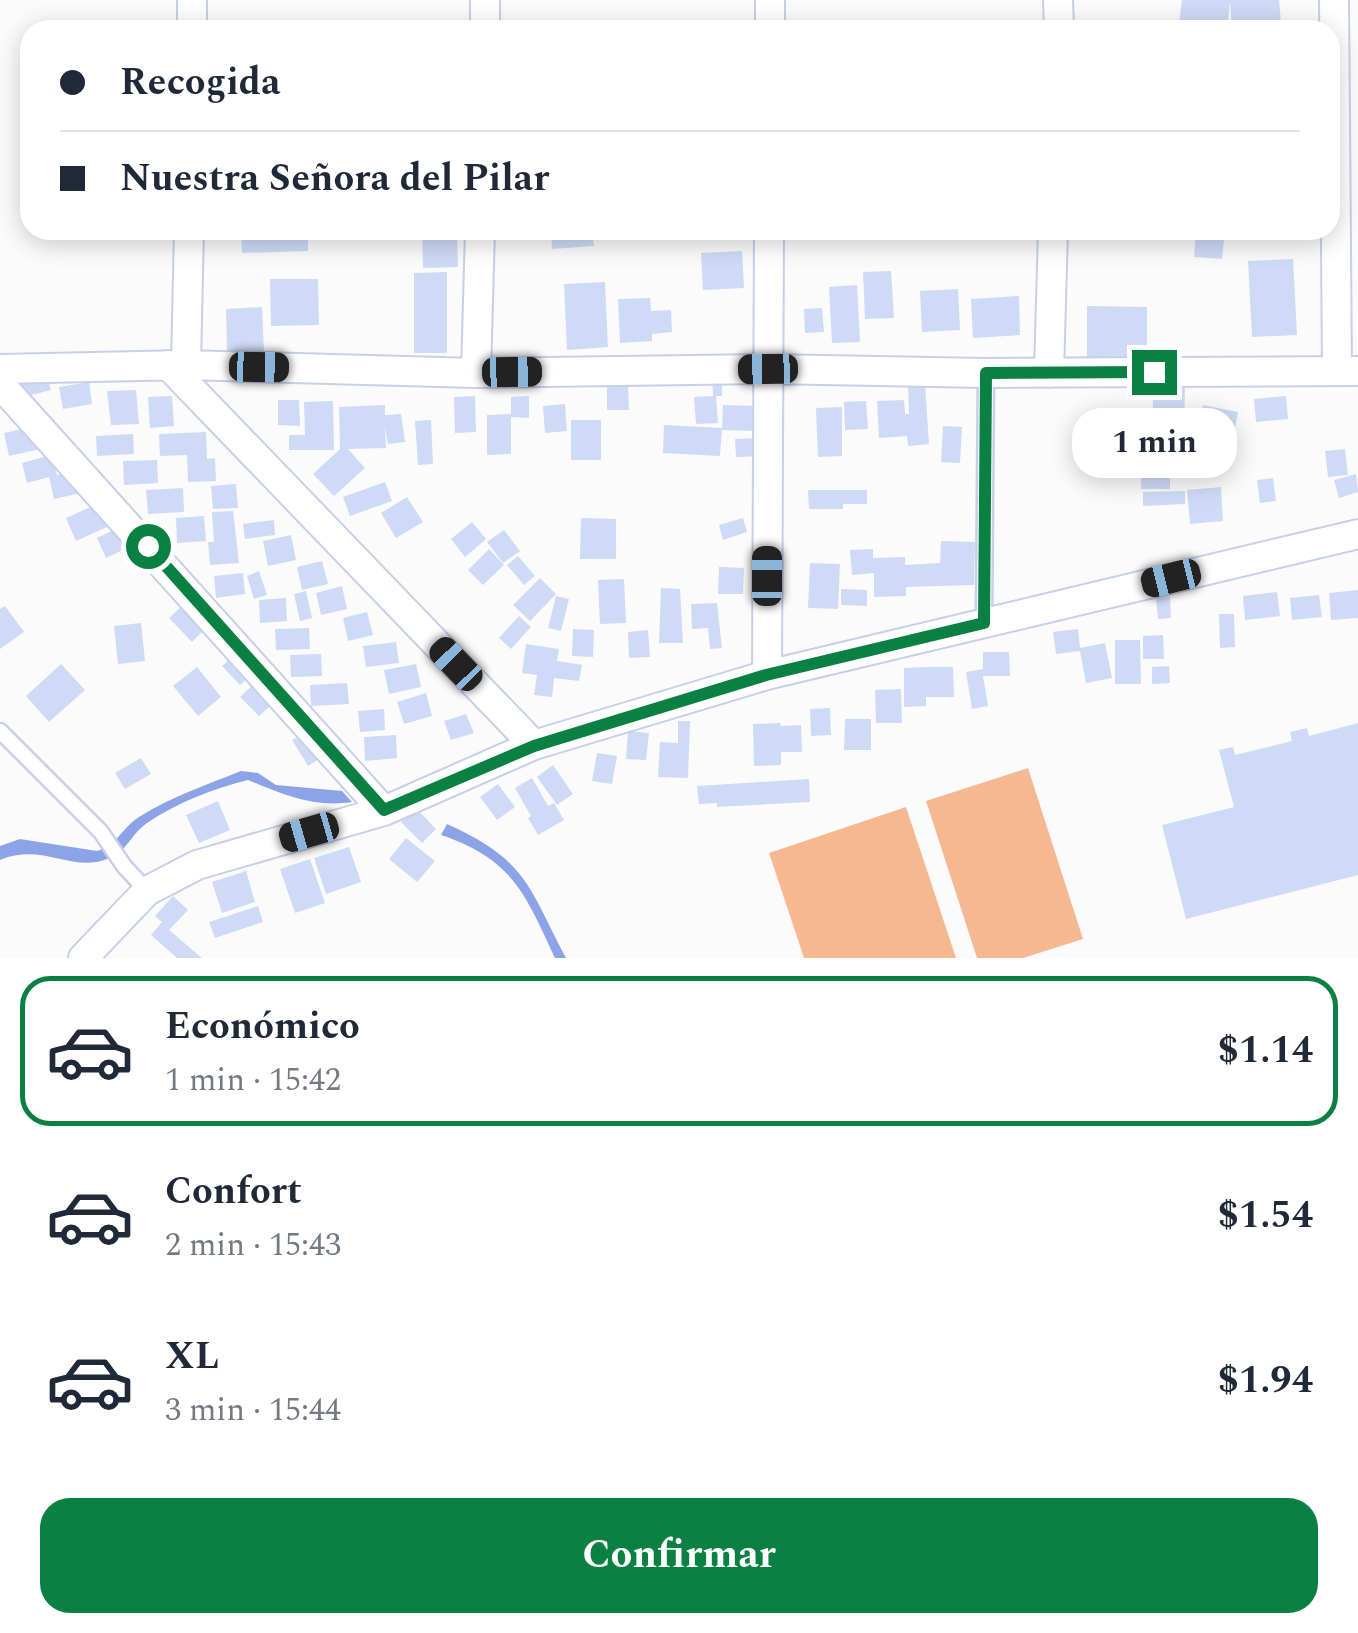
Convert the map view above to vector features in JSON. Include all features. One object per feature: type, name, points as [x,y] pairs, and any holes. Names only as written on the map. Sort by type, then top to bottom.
[{"type":"street","points":[[0,368],[177,365],[476,373],[768,369],[986,373],[1347,371],[1340,171]]},
{"type":"street","points":[[187,240],[177,365],[534,746]]},
{"type":"street","points":[[476,373],[480,240]]},
{"type":"street","points":[[766,675],[769,240]]},
{"type":"street","points":[[1049,373],[1053,240]]},
{"type":"street","points":[[0,384],[384,810]]},
{"type":"street","points":[[83,958],[147,892],[196,865],[384,810],[534,746],[766,675],[1358,534]]},
{"type":"lane","points":[[984,623],[986,373]]},
{"type":"lane","points":[[0,731],[101,832],[147,892]]},
{"type":"shaded area","points":[[1028,768],[1083,939],[1023,958],[977,958],[926,801]]},
{"type":"shaded area","points":[[906,807],[956,958],[804,958],[769,853]]},
{"type":"water","points":[[241,771],[258,773],[276,785],[342,791],[352,802],[311,801],[248,780],[171,809],[147,823],[107,859],[81,863],[30,854],[0,860],[0,846],[20,839],[97,851],[110,845],[133,821],[151,810]]},
{"type":"water","points":[[447,824],[474,837],[510,863],[533,893],[566,958],[555,958],[535,915],[500,867],[485,855],[441,835]]},
{"type":"building","points":[[1182,0],[1279,0],[1281,20],[1231,20],[1230,2],[1228,20],[1179,20]]},
{"type":"building","points":[[241,240],[308,240],[308,251],[242,253]]},
{"type":"building","points":[[422,240],[457,240],[458,267],[423,268]]},
{"type":"building","points":[[552,240],[593,240],[594,246],[552,249]]},
{"type":"building","points":[[1195,240],[1224,240],[1222,259],[1194,257]]},
{"type":"building","points":[[742,251],[744,288],[703,290],[701,253]]},
{"type":"building","points":[[1293,259],[1297,335],[1252,337],[1248,261]]},
{"type":"building","points":[[891,271],[894,318],[865,319],[863,272]]},
{"type":"building","points":[[447,272],[447,353],[414,353],[414,273]]},
{"type":"building","points":[[270,279],[318,279],[319,325],[271,326]]},
{"type":"building","points":[[605,282],[608,347],[567,350],[564,284]]},
{"type":"building","points":[[857,285],[860,342],[832,343],[829,287]]},
{"type":"building","points":[[958,289],[960,330],[922,332],[920,291]]},
{"type":"building","points":[[1019,296],[1020,335],[973,338],[971,299]]},
{"type":"building","points":[[650,298],[651,311],[671,310],[672,332],[652,334],[652,341],[620,343],[618,299]]},
{"type":"building","points":[[1087,306],[1147,307],[1147,360],[1087,360]]},
{"type":"building","points":[[262,307],[264,352],[227,353],[226,309]]},
{"type":"building","points":[[822,308],[824,332],[805,333],[804,309]]},
{"type":"building","points":[[712,373],[722,373],[722,396],[716,396],[718,423],[696,424],[694,397],[713,396]]},
{"type":"building","points":[[48,378],[51,390],[20,398],[17,385]]},
{"type":"building","points":[[89,382],[92,404],[63,409],[59,387]]},
{"type":"building","points":[[925,384],[929,444],[908,446],[907,436],[879,438],[877,401],[904,400],[905,414],[909,414],[908,385]]},
{"type":"building","points":[[628,385],[629,410],[607,410],[607,386]]},
{"type":"building","points":[[1153,387],[1185,388],[1183,462],[1152,461]]},
{"type":"building","points":[[136,390],[139,424],[111,425],[107,391]]},
{"type":"building","points":[[172,396],[174,426],[150,428],[148,397]]},
{"type":"building","points":[[475,396],[476,432],[455,433],[454,397]]},
{"type":"building","points":[[529,396],[529,418],[511,417],[511,397]]},
{"type":"building","points":[[1286,396],[1288,419],[1256,422],[1254,399]]},
{"type":"building","points":[[278,400],[299,400],[300,426],[278,425]]},
{"type":"building","points":[[333,401],[334,450],[289,450],[289,435],[305,435],[304,402]]},
{"type":"building","points":[[866,401],[868,429],[845,430],[844,402]]},
{"type":"building","points":[[565,404],[567,431],[545,433],[543,406]]},
{"type":"building","points":[[385,405],[385,415],[401,414],[405,442],[388,444],[385,426],[386,448],[348,449],[365,468],[334,496],[313,474],[340,449],[339,407]]},
{"type":"building","points":[[723,405],[758,406],[757,431],[722,430]]},
{"type":"building","points":[[1203,405],[1238,412],[1233,439],[1198,433]]},
{"type":"building","points":[[842,407],[842,456],[818,457],[816,408]]},
{"type":"building","points":[[511,414],[511,454],[487,455],[487,415]]},
{"type":"building","points":[[431,420],[433,464],[418,465],[415,421]]},
{"type":"building","points":[[571,420],[601,420],[601,460],[571,460]]},
{"type":"building","points":[[664,425],[722,428],[720,456],[663,453]]},
{"type":"building","points":[[35,426],[40,449],[9,456],[4,433]]},
{"type":"building","points":[[943,426],[962,427],[960,463],[941,462]]},
{"type":"building","points":[[206,432],[207,459],[215,458],[216,481],[188,482],[187,455],[160,456],[159,434]]},
{"type":"building","points":[[133,434],[134,454],[97,456],[96,436]]},
{"type":"building","points":[[757,438],[758,456],[736,457],[735,439]]},
{"type":"building","points":[[1345,449],[1348,475],[1328,477],[1325,451]]},
{"type":"building","points":[[51,455],[57,475],[76,471],[81,493],[54,499],[49,477],[27,483],[22,463]]},
{"type":"building","points":[[157,460],[158,483],[124,485],[123,461]]},
{"type":"building","points":[[1141,464],[1170,464],[1170,489],[1141,489]]},
{"type":"building","points":[[1356,474],[1358,492],[1339,498],[1334,480]]},
{"type":"building","points":[[1273,478],[1276,501],[1260,503],[1257,480]]},
{"type":"building","points":[[385,482],[392,501],[350,516],[343,497]]},
{"type":"building","points":[[236,484],[238,508],[213,509],[211,486]]},
{"type":"building","points":[[1221,487],[1223,521],[1190,524],[1187,490]]},
{"type":"building","points":[[183,488],[184,512],[148,514],[146,490]]},
{"type":"building","points":[[808,490],[867,490],[867,504],[809,509]]},
{"type":"building","points":[[1185,491],[1185,504],[1143,506],[1143,492]]},
{"type":"building","points":[[407,497],[423,522],[396,538],[381,513]]},
{"type":"building","points":[[97,504],[107,527],[76,541],[66,518]]},
{"type":"building","points":[[233,511],[239,563],[210,565],[208,542],[214,542],[212,512]]},
{"type":"building","points":[[204,516],[206,541],[177,543],[176,518]]},
{"type":"building","points":[[581,518],[616,519],[616,559],[580,559]]},
{"type":"building","points":[[743,518],[747,532],[723,540],[719,525]]},
{"type":"building","points":[[274,520],[275,535],[245,539],[243,524]]},
{"type":"building","points":[[472,522],[486,539],[465,557],[451,539]]},
{"type":"building","points":[[124,525],[133,545],[106,558],[97,538]]},
{"type":"building","points":[[504,530],[520,551],[503,563],[487,542]]},
{"type":"building","points":[[291,535],[296,560],[268,566],[263,541]]},
{"type":"building","points":[[941,541],[975,542],[974,585],[906,587],[906,596],[874,597],[874,573],[852,575],[850,550],[873,549],[873,558],[905,557],[905,565],[940,563]]},
{"type":"building","points":[[489,549],[504,565],[483,585],[468,570]]},
{"type":"building","points":[[518,556],[535,576],[524,585],[507,565]]},
{"type":"building","points":[[322,561],[328,584],[302,590],[297,567]]},
{"type":"building","points":[[810,563],[840,564],[838,609],[808,608]]},
{"type":"building","points":[[719,567],[744,568],[743,594],[718,594]]},
{"type":"building","points":[[259,571],[267,595],[254,599],[247,576]]},
{"type":"building","points":[[243,573],[245,594],[216,598],[214,576]]},
{"type":"building","points":[[540,578],[556,594],[530,621],[513,605]]},
{"type":"building","points":[[624,579],[626,623],[600,624],[598,580]]},
{"type":"building","points":[[342,586],[347,609],[321,615],[316,593]]},
{"type":"building","points":[[661,588],[680,589],[683,643],[659,643]]},
{"type":"building","points":[[841,589],[867,590],[867,606],[841,605]]},
{"type":"building","points":[[1358,590],[1358,618],[1331,620],[1329,593]]},
{"type":"building","points":[[306,591],[312,618],[300,621],[294,594]]},
{"type":"building","points":[[1277,592],[1280,616],[1245,620],[1243,596]]},
{"type":"building","points":[[1319,595],[1322,617],[1292,620],[1290,598]]},
{"type":"building","points":[[556,596],[569,599],[561,631],[548,628]]},
{"type":"building","points":[[1170,597],[1171,618],[1158,619],[1156,598]]},
{"type":"building","points":[[286,598],[287,621],[260,623],[259,600]]},
{"type":"building","points":[[186,602],[209,625],[192,642],[169,618]]},
{"type":"building","points":[[717,603],[722,648],[710,649],[708,628],[692,629],[691,604]]},
{"type":"building","points":[[5,606],[24,632],[0,649],[0,609]]},
{"type":"building","points":[[367,612],[373,635],[348,641],[343,618]]},
{"type":"building","points":[[1219,614],[1234,614],[1235,647],[1220,648]]},
{"type":"building","points":[[519,616],[531,627],[511,649],[499,638]]},
{"type":"building","points":[[141,623],[145,661],[118,664],[114,626]]},
{"type":"building","points":[[309,628],[310,649],[276,650],[275,629]]},
{"type":"building","points":[[573,629],[594,630],[593,657],[572,656]]},
{"type":"building","points":[[1078,629],[1080,648],[1105,643],[1112,678],[1086,683],[1080,651],[1056,654],[1053,632]]},
{"type":"building","points":[[648,630],[650,657],[629,658],[628,632]]},
{"type":"building","points":[[1163,635],[1164,659],[1143,659],[1143,636]]},
{"type":"building","points":[[1115,640],[1140,640],[1141,684],[1115,684]]},
{"type":"building","points":[[396,642],[399,663],[366,667],[363,646]]},
{"type":"building","points":[[526,644],[559,649],[557,661],[582,665],[579,681],[554,678],[552,697],[534,695],[537,675],[522,673]]},
{"type":"building","points":[[240,651],[257,670],[240,685],[222,666]]},
{"type":"building","points":[[983,652],[1009,652],[1010,676],[983,676],[988,706],[972,709],[966,672],[983,669]]},
{"type":"building","points":[[321,654],[322,676],[291,677],[290,655]]},
{"type":"building","points":[[61,664],[85,690],[49,722],[26,696]]},
{"type":"building","points":[[416,664],[421,687],[389,694],[384,670]]},
{"type":"building","points":[[1169,666],[1170,683],[1152,684],[1152,667]]},
{"type":"building","points":[[197,667],[221,697],[198,716],[173,686]]},
{"type":"building","points":[[953,667],[954,697],[926,697],[926,706],[904,707],[904,668]]},
{"type":"building","points":[[258,680],[277,700],[259,716],[240,697]]},
{"type":"building","points":[[347,683],[349,704],[311,706],[310,685]]},
{"type":"building","points":[[901,689],[902,723],[876,723],[875,690]]},
{"type":"building","points":[[426,693],[432,716],[404,724],[397,702]]},
{"type":"building","points":[[830,708],[831,735],[811,736],[810,709]]},
{"type":"building","points":[[384,709],[385,730],[360,732],[358,711]]},
{"type":"building","points":[[466,714],[474,733],[451,740],[444,721]]},
{"type":"building","points":[[845,719],[871,719],[871,750],[844,750]]},
{"type":"building","points":[[678,721],[690,721],[688,778],[658,777],[660,742],[678,743]]},
{"type":"building","points":[[1358,723],[1358,875],[1186,919],[1162,825],[1234,807],[1219,750],[1233,747],[1235,755],[1292,741],[1290,732],[1307,728],[1309,736]]},
{"type":"building","points":[[753,724],[801,725],[802,752],[781,752],[781,765],[754,766]]},
{"type":"building","points":[[310,730],[325,755],[308,766],[292,740]]},
{"type":"building","points":[[628,731],[649,733],[646,760],[626,759]]},
{"type":"building","points":[[396,735],[397,758],[365,761],[364,737]]},
{"type":"building","points":[[597,753],[617,756],[612,784],[592,781]]},
{"type":"building","points":[[141,758],[151,774],[125,789],[115,773]]},
{"type":"building","points":[[553,765],[573,794],[557,805],[537,777]]},
{"type":"building","points":[[532,778],[548,806],[554,803],[564,820],[538,835],[515,788]]},
{"type":"building","points":[[809,779],[810,802],[717,807],[717,803],[699,804],[697,786]]},
{"type":"building","points":[[498,784],[515,807],[497,820],[480,797]]},
{"type":"building","points":[[218,801],[230,830],[199,843],[186,815]]},
{"type":"building","points":[[416,808],[436,829],[422,843],[401,822]]},
{"type":"building","points":[[406,838],[435,861],[417,882],[389,859]]},
{"type":"building","points":[[349,847],[361,882],[326,894],[314,858]]},
{"type":"building","points":[[310,859],[325,903],[295,913],[280,869]]},
{"type":"building","points":[[246,871],[255,902],[222,913],[212,882]]},
{"type":"building","points":[[173,896],[188,910],[169,930],[202,958],[177,958],[151,935],[162,922],[155,916]]},
{"type":"building","points":[[258,906],[263,922],[215,938],[209,922]]},
{"type":"route","points":[[148,546],[384,810],[534,746],[766,675],[984,623],[986,373],[1154,372]]}]
